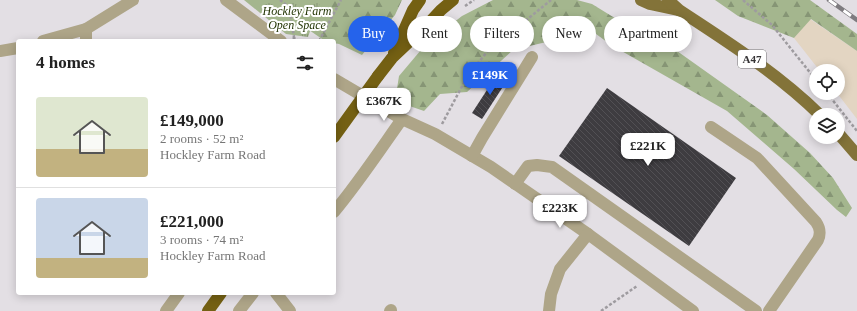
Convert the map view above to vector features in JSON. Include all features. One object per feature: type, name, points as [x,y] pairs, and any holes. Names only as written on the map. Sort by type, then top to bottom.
[{"type":"highway","points":[[392,58],[413,10],[420,0]]},
{"type":"highway","points":[[336,134],[392,58],[453,0]]},
{"type":"highway","points":[[208,311],[220,295]]},
{"type":"main road","name":"A47","points":[[641,0],[650,4],[679,10]]},
{"type":"main road","name":"A47","points":[[668,0],[679,10],[763,66],[813,108]]},
{"type":"main road","points":[[845,141],[857,155]]},
{"type":"street","points":[[50,39],[86,29],[133,0]]},
{"type":"street","points":[[226,0],[278,39]]},
{"type":"street","points":[[86,29],[86,39]]},
{"type":"street","points":[[0,50],[16,48]]},
{"type":"street","points":[[472,156],[532,57]]},
{"type":"street","points":[[336,80],[491,166],[694,311]]},
{"type":"street","points":[[336,210],[402,118]]},
{"type":"street","points":[[711,127],[757,158],[819,226],[820,236],[818,240],[769,311]]},
{"type":"street","points":[[515,184],[528,166],[537,165],[552,167],[756,311]]},
{"type":"street","points":[[549,311],[551,294],[560,269],[588,234]]},
{"type":"street","points":[[166,311],[178,295]]},
{"type":"street","points":[[239,311],[252,295]]},
{"type":"street","points":[[278,295],[290,311]]},
{"type":"path","points":[[280,0],[289,8],[294,38]]},
{"type":"path","points":[[320,39],[341,0]]},
{"type":"path","points":[[435,134],[468,75],[487,52],[551,0]]},
{"type":"path","points":[[743,0],[772,25],[809,71]]},
{"type":"path","points":[[833,100],[857,131]]},
{"type":"path","points":[[601,311],[648,278]]},
{"type":"shaded area","points":[[810,19],[857,51],[857,119],[842,100],[845,100],[845,64],[814,64],[794,38]]},
{"type":"green space","name":"Hockley Farm Open Space","points":[[244,0],[321,0],[308,37],[286,34]]},
{"type":"green space","points":[[313,0],[402,0],[394,16],[348,16],[348,48],[336,43],[336,39],[322,39],[309,30]]},
{"type":"green space","points":[[493,0],[577,0],[592,4],[612,16],[604,16],[604,40],[596,34],[596,16],[542,16],[542,43],[534,45],[534,16],[470,16],[470,52],[511,52],[467,92],[440,94],[424,111],[395,101],[399,76],[419,52],[462,52],[462,16]]},
{"type":"green space","points":[[715,0],[810,0],[857,34],[857,51],[811,19],[794,38],[738,16]]},
{"type":"green space","points":[[356,52],[364,52],[362,55]]},
{"type":"green space","points":[[623,52],[678,52],[767,115],[810,153],[833,178],[852,208],[846,217],[794,169],[727,111]]},
{"type":"building","points":[[498,73],[508,79],[482,119],[472,113]]},
{"type":"building","points":[[607,88],[736,178],[689,246],[559,156]]},
{"type":"railway","points":[[829,0],[857,20]]}]
